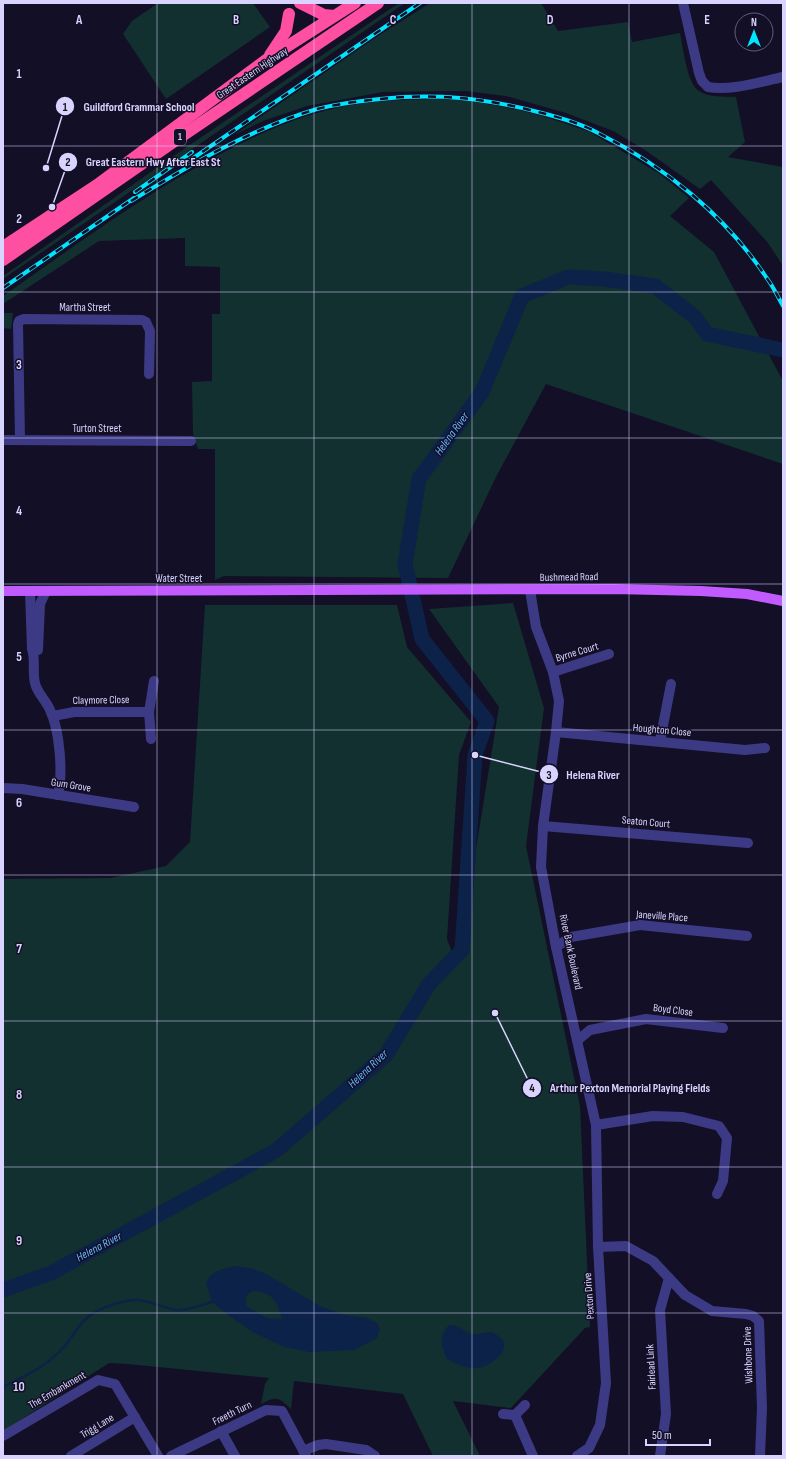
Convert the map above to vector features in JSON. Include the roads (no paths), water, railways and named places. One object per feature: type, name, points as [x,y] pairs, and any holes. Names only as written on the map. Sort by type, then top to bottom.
[{"type":"highway","points":[[300,3],[324,15],[334,16]]},
{"type":"highway","name":"Great Eastern Highway","points":[[3,247],[97,185],[266,60],[355,3]]},
{"type":"highway","name":"Great Eastern Highway","points":[[3,260],[378,3]]},
{"type":"highway","points":[[266,60],[286,31],[289,14]]},
{"type":"main road","name":"Bushmead Road","points":[[355,590],[614,589],[701,591],[747,594],[783,601]]},
{"type":"main road","name":"Water Street","points":[[3,591],[355,590]]},
{"type":"street","points":[[683,3],[699,72],[702,81],[708,87],[718,89],[783,77]]},
{"type":"street","name":"Martha Street","points":[[20,440],[19,321],[24,319],[142,320],[146,322],[150,331],[149,374]]},
{"type":"street","name":"Turton Street","points":[[3,440],[191,441]]},
{"type":"street","points":[[30,590],[32,649],[35,657]]},
{"type":"street","points":[[46,590],[40,604],[38,648],[35,657],[35,683],[40,695],[49,706],[53,716],[60,762],[58,795]]},
{"type":"street","name":"River Bank Boulevard","points":[[530,590],[536,627],[553,672],[559,701],[543,826],[541,867],[556,947],[596,1125]]},
{"type":"street","name":"Byrne Court","points":[[553,672],[609,654]]},
{"type":"street","points":[[151,739],[149,712],[154,682]]},
{"type":"street","points":[[660,741],[671,684]]},
{"type":"street","name":"Claymore Close","points":[[53,716],[74,712],[149,712]]},
{"type":"street","name":"Houghton Close","points":[[556,732],[745,750],[765,748]]},
{"type":"street","name":"Gum Grove","points":[[3,788],[22,789],[134,807]]},
{"type":"street","name":"Seaton Court","points":[[543,826],[748,843]]},
{"type":"street","name":"Janeville Place","points":[[556,947],[571,937],[640,925],[747,936]]},
{"type":"street","name":"Boyd Close","points":[[578,1040],[590,1030],[646,1019],[723,1028]]},
{"type":"street","points":[[596,1125],[653,1116],[683,1117],[719,1126],[727,1138],[724,1181],[717,1194]]},
{"type":"street","name":"Pexton Drive","points":[[577,1456],[589,1448],[600,1425],[606,1383],[598,1246],[596,1125]]},
{"type":"street","name":"Wishbone Drive","points":[[598,1246],[626,1246],[653,1261],[685,1295],[712,1311],[746,1314],[753,1316],[759,1321],[762,1408],[760,1456]]},
{"type":"street","name":"Fairlead Link","points":[[660,1456],[666,1414],[660,1310],[668,1278]]},
{"type":"street","name":"The Embankment","points":[[3,1436],[98,1380],[115,1384],[158,1456]]},
{"type":"street","points":[[503,1414],[515,1415],[525,1405]]},
{"type":"street","name":"Freeth Turn","points":[[171,1456],[266,1410],[282,1411],[305,1453]]},
{"type":"street","points":[[515,1415],[533,1456]]},
{"type":"street","name":"Trigg Lane","points":[[76,1455],[135,1418]]},
{"type":"street","points":[[221,1431],[235,1456]]},
{"type":"street","points":[[305,1453],[318,1445],[326,1444],[366,1450],[375,1456]]},
{"type":"water","points":[[236,1266],[250,1268],[266,1274],[320,1306],[344,1315],[367,1318],[377,1323],[380,1329],[377,1338],[354,1350],[310,1352],[284,1347],[251,1331],[212,1302],[206,1283],[214,1273],[222,1269]],"holes":[[[253,1291],[270,1296],[276,1302],[282,1319],[267,1318],[247,1307],[246,1299],[248,1294]]]},
{"type":"water","points":[[449,1325],[459,1327],[473,1334],[492,1332],[499,1336],[504,1342],[502,1352],[495,1360],[486,1366],[469,1368],[454,1363],[447,1359],[442,1345],[443,1333]]},
{"type":"waterway","name":"Helena River","points":[[3,1290],[51,1273],[277,1150],[386,1055],[429,984],[462,950],[475,755],[487,721],[422,639],[405,564],[419,479],[482,392],[522,296],[568,277],[604,279],[655,286],[695,317],[707,334],[783,350]]},
{"type":"waterway","points":[[3,1387],[28,1375],[51,1360],[64,1347],[87,1318],[106,1307],[123,1302],[138,1300],[171,1309],[181,1310],[190,1309],[212,1302]]},
{"type":"railway","points":[[189,161],[420,3]]},
{"type":"railway","points":[[131,201],[198,161],[244,137],[292,117],[317,109],[340,104],[401,97],[460,98],[498,103],[553,116],[584,126],[622,146],[669,177],[691,194],[732,233],[769,280],[783,306]]},
{"type":"railway","points":[[135,192],[192,152]]},
{"type":"railway","points":[[3,288],[134,198]]},
{"type":"place","name":"Guildford Grammar School","points":[[46,168]]},
{"type":"place","name":"Great Eastern Hwy After East St","points":[[52,207]]},
{"type":"place","name":"Helena River","points":[[475,755]]},
{"type":"place","name":"Arthur Pexton Memorial Playing Fields","points":[[495,1013]]}]
